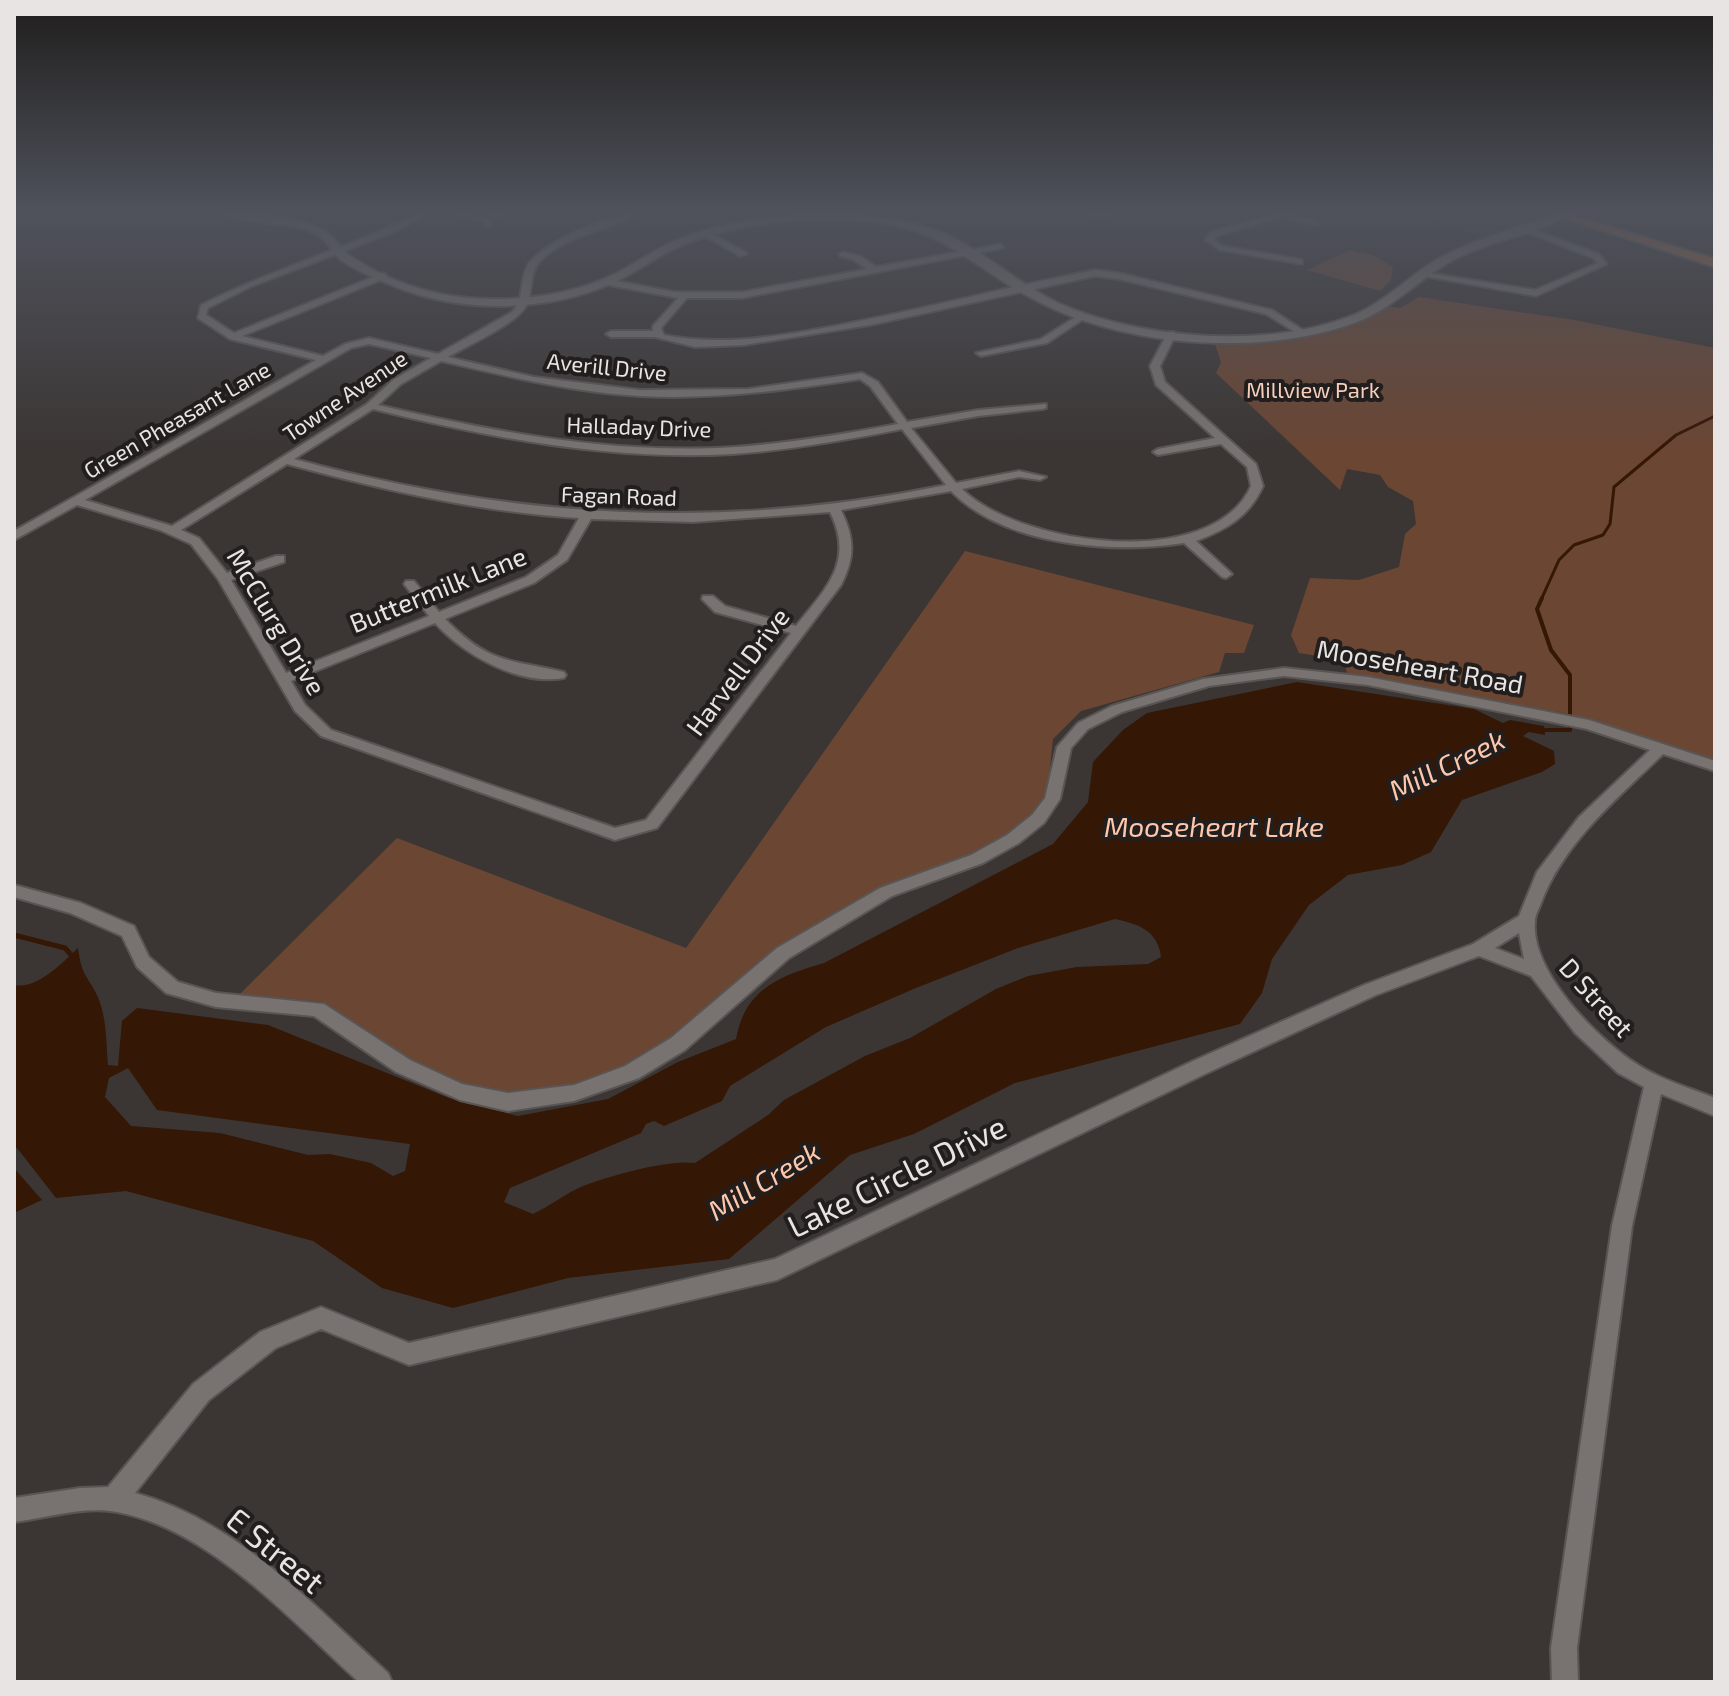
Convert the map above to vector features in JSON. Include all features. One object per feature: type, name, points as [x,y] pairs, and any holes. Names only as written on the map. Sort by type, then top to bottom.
[{"type":"street","points":[[235,291],[204,307],[201,316],[233,337],[324,359]]},
{"type":"street","points":[[233,337],[346,291]]},
{"type":"street","points":[[414,291],[445,299],[526,300],[565,291]]},
{"type":"street","points":[[526,300],[527,291]]},
{"type":"street","points":[[657,291],[684,296],[767,291]]},
{"type":"street","points":[[611,334],[656,334],[666,340],[686,343],[774,339],[1007,291]]},
{"type":"street","points":[[1029,291],[1082,316],[1171,334],[1238,337],[1301,332],[1364,314],[1398,291]]},
{"type":"street","points":[[1183,291],[1269,312],[1301,332]]},
{"type":"street","points":[[656,334],[659,323],[684,296]]},
{"type":"street","name":"Towne Avenue","points":[[174,530],[371,406],[397,382],[515,314],[526,300]]},
{"type":"street","points":[[981,353],[1044,341],[1082,316]]},
{"type":"street","points":[[907,427],[954,486],[995,518],[1040,534],[1122,545],[1187,539],[1218,527],[1245,509],[1257,486],[1252,466],[1160,383],[1155,366],[1171,334]]},
{"type":"street","name":"Averill Drive","points":[[361,341],[534,380],[640,393],[748,392],[852,377],[870,379],[907,427]]},
{"type":"street","name":"Green Pheasant Lane","points":[[14,536],[324,359],[361,341]]},
{"type":"street","name":"Halladay Drive","points":[[371,406],[471,431],[542,443],[619,450],[781,447],[1042,406]]},
{"type":"street","points":[[1158,452],[1223,440]]},
{"type":"street","name":"Fagan Road","points":[[285,460],[445,501],[586,517],[693,518],[834,508],[1019,474],[1040,477]]},
{"type":"street","name":"McClurg Drive","points":[[76,501],[174,530],[195,541],[224,578],[306,717],[338,739],[615,834]]},
{"type":"street","name":"Harvell Drive","points":[[615,834],[651,824],[835,585],[849,557],[847,533],[834,508]]},
{"type":"street","name":"Buttermilk Lane","points":[[285,678],[544,573],[569,550],[586,517]]},
{"type":"street","points":[[1187,539],[1226,574]]},
{"type":"street","points":[[224,578],[280,559]]},
{"type":"street","points":[[410,584],[461,645],[475,654],[527,672],[559,675]]},
{"type":"street","points":[[708,599],[720,609],[799,631]]},
{"type":"street","name":"Mooseheart Road","points":[[14,891],[75,908],[128,931],[143,962],[172,988],[216,1000],[318,1009],[403,1066],[460,1092],[508,1102],[574,1093],[632,1072],[678,1044],[783,953],[886,892],[977,859],[1013,839],[1038,819],[1052,799],[1064,747],[1083,726],[1117,709],[1208,682],[1284,672],[1368,681],[1589,725],[1715,766]]},
{"type":"street","points":[[1537,971],[1529,946],[1526,920],[1543,876],[1585,821],[1661,748]]},
{"type":"street","name":"Lake Circle Drive","points":[[114,1499],[201,1392],[268,1340],[321,1318],[409,1354],[777,1269],[1200,1067],[1370,990],[1479,949],[1526,920]]},
{"type":"street","name":"D Street","points":[[1479,949],[1537,971],[1581,1028],[1601,1048],[1654,1083],[1715,1107]]},
{"type":"street","points":[[1565,1682],[1564,1648],[1622,1226],[1654,1083]]},
{"type":"street","points":[[14,1510],[114,1499]]},
{"type":"street","name":"E Street","points":[[114,1499],[165,1512],[224,1549],[379,1682]]},
{"type":"green space","name":"Millview Park","points":[[1419,297],[1574,320],[1715,348],[1715,761],[1564,713],[1348,675],[1343,660],[1299,653],[1291,635],[1310,578],[1359,580],[1399,567],[1405,534],[1416,524],[1413,501],[1388,487],[1380,475],[1347,469],[1340,490],[1216,373],[1221,362],[1213,338],[1307,334],[1385,306],[1400,308]]},
{"type":"green space","points":[[965,551],[1254,625],[1244,653],[1225,653],[1219,672],[1081,711],[1053,739],[1048,786],[1038,810],[1005,837],[962,860],[877,893],[788,941],[720,1003],[662,1046],[596,1081],[505,1096],[457,1085],[401,1058],[324,1002],[240,994],[397,838],[686,948]]},
{"type":"water","name":"Mooseheart Lake","points":[[1297,682],[1474,709],[1503,723],[1510,720],[1544,726],[1545,735],[1529,732],[1523,736],[1554,751],[1555,764],[1542,772],[1462,800],[1431,852],[1402,865],[1348,875],[1309,905],[1272,959],[1262,993],[1240,1024],[1015,1083],[914,1134],[850,1155],[729,1259],[568,1278],[453,1308],[382,1288],[313,1241],[126,1191],[56,1198],[17,1148],[14,1150],[14,985],[40,979],[78,948],[83,970],[103,1012],[108,1065],[118,1066],[122,1021],[137,1008],[268,1025],[449,1098],[518,1116],[608,1099],[678,1062],[736,1039],[747,1008],[766,987],[793,973],[824,963],[1053,844],[1088,802],[1093,762],[1123,730],[1147,713]],"holes":[[[1115,919],[1146,930],[1156,941],[1161,957],[1148,964],[1077,967],[1028,976],[996,989],[910,1038],[865,1056],[784,1100],[768,1115],[695,1163],[655,1166],[608,1178],[577,1189],[533,1214],[504,1202],[510,1188],[641,1133],[646,1124],[654,1121],[664,1126],[722,1101],[730,1086],[826,1027],[1018,948]],[[128,1068],[157,1110],[410,1144],[405,1171],[393,1176],[371,1163],[330,1154],[308,1155],[220,1133],[131,1126],[105,1097],[109,1078]]]},
{"type":"water","points":[[14,1168],[42,1200],[14,1213]]},
{"type":"waterway","points":[[1541,600],[1559,560],[1574,545],[1603,535],[1610,524],[1614,487],[1676,435],[1715,416]]},
{"type":"waterway","points":[[1540,730],[1570,730],[1570,675],[1551,650],[1537,609],[1542,598]]},
{"type":"waterway","name":"Mill Creek","points":[[14,935],[65,948],[72,956]]}]
